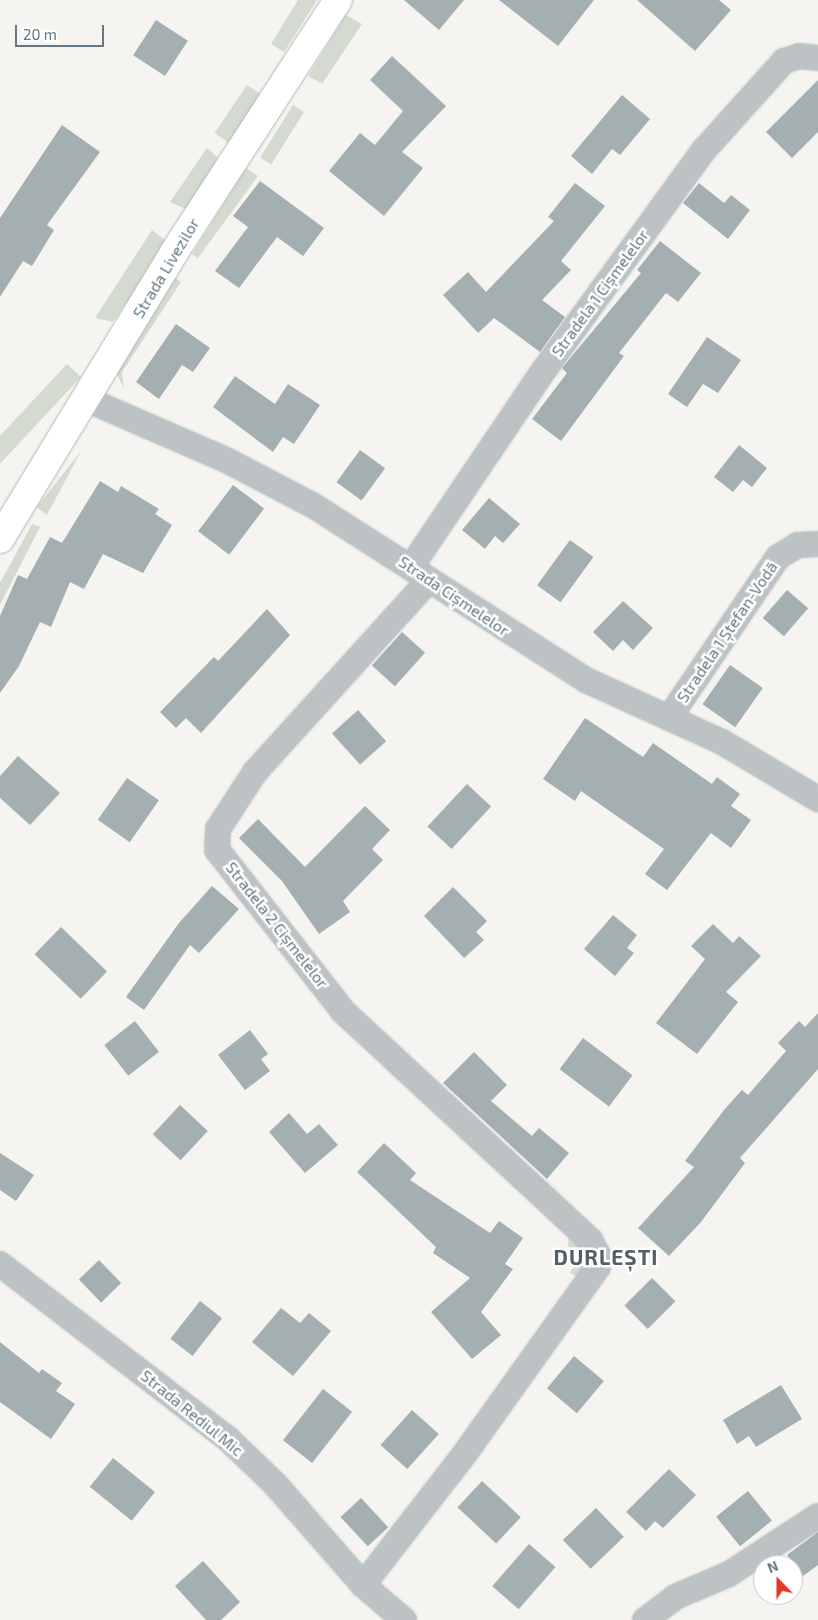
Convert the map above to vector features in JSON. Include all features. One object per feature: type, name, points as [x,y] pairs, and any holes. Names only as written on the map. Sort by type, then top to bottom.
[{"type":"street","name":"Strada Livezilor","points":[[0,539],[88,400],[175,250],[338,0]]},
{"type":"street","name":"Stradela 1 Cișmelelor","points":[[420,573],[544,370],[704,150],[784,61],[799,56],[818,58]]},
{"type":"street","name":"Strada Cișmelelor","points":[[88,400],[226,460],[314,506],[588,681],[722,742],[818,799]]},
{"type":"street","name":"Stradela 1 Ștefan-Vodă","points":[[669,718],[778,557],[798,545],[818,544]]},
{"type":"street","name":"Stradela 2 Cișmelelor","points":[[363,1585],[466,1452],[598,1266],[598,1255],[590,1240],[343,1011],[217,850],[218,828],[255,772],[420,573]]},
{"type":"street","name":"Strada Rediul Mic","points":[[0,1264],[227,1438],[275,1484],[363,1585],[404,1620]]},
{"type":"street","points":[[645,1620],[675,1597],[729,1574],[818,1516]]},
{"type":"shaded area","points":[[298,0],[317,0],[284,52],[271,44]]},
{"type":"shaded area","points":[[346,15],[362,24],[322,84],[308,76]]},
{"type":"shaded area","points":[[247,85],[262,95],[229,143],[215,133]]},
{"type":"shaded area","points":[[293,105],[304,112],[271,164],[260,158]]},
{"type":"shaded area","points":[[207,148],[218,158],[186,209],[170,202]]},
{"type":"shaded area","points":[[246,168],[258,176],[198,258],[192,254]]},
{"type":"shaded area","points":[[152,230],[168,242],[113,322],[95,318]]},
{"type":"shaded area","points":[[173,276],[181,282],[122,372],[124,388],[116,373]]},
{"type":"shaded area","points":[[67,364],[81,377],[0,464],[0,436]]},
{"type":"shaded area","points":[[81,451],[47,515],[37,507]]},
{"type":"shaded area","points":[[32,524],[40,527],[0,605],[0,583]]},
{"type":"shaded area","points":[[569,1232],[588,1251],[579,1278],[570,1273],[579,1257],[568,1246]]},
{"type":"building","points":[[404,0],[464,0],[439,30]]},
{"type":"building","points":[[499,0],[594,0],[558,46]]},
{"type":"building","points":[[637,0],[719,0],[731,10],[695,51]]},
{"type":"building","points":[[156,20],[188,41],[165,76],[133,55]]},
{"type":"building","points":[[392,56],[446,106],[402,152],[423,168],[384,216],[329,171],[360,133],[375,145],[403,111],[370,80]]},
{"type":"building","points":[[818,80],[818,132],[792,158],[766,132]]},
{"type":"building","points":[[622,95],[650,119],[620,155],[612,149],[592,174],[571,156]]},
{"type":"building","points":[[62,125],[100,152],[47,225],[54,230],[32,266],[23,261],[0,297],[0,218]]},
{"type":"building","points":[[260,181],[324,228],[303,256],[277,237],[239,288],[215,271],[248,227],[233,216]]},
{"type":"building","points":[[575,183],[605,206],[561,261],[571,270],[542,300],[565,317],[540,352],[494,318],[478,333],[443,295],[468,272],[486,292],[554,221],[548,217]]},
{"type":"building","points":[[699,183],[724,203],[731,195],[750,210],[728,239],[683,203]]},
{"type":"building","points":[[660,241],[701,273],[678,302],[666,293],[619,353],[624,356],[561,441],[532,419],[567,373],[562,368],[641,273],[637,270]]},
{"type":"building","points":[[176,324],[210,348],[193,372],[182,365],[159,399],[136,382]]},
{"type":"building","points":[[707,337],[741,360],[718,393],[703,384],[687,407],[668,394]]},
{"type":"building","points":[[235,376],[275,404],[288,384],[320,405],[294,444],[283,437],[273,452],[213,407]]},
{"type":"building","points":[[739,445],[767,468],[752,487],[743,480],[733,492],[714,477]]},
{"type":"building","points":[[360,450],[385,468],[362,501],[336,482]]},
{"type":"building","points":[[100,481],[118,492],[121,486],[159,509],[155,514],[172,525],[143,573],[103,554],[84,589],[70,582],[51,627],[40,622],[19,666],[0,693],[0,616],[18,575],[27,579],[50,537],[62,543]]},
{"type":"building","points":[[233,485],[264,508],[229,555],[198,531]]},
{"type":"building","points":[[489,498],[520,524],[503,543],[495,536],[485,549],[462,530]]},
{"type":"building","points":[[570,540],[593,557],[561,602],[537,585]]},
{"type":"building","points":[[787,590],[808,608],[784,636],[763,618]]},
{"type":"building","points":[[623,601],[653,628],[633,650],[623,640],[613,651],[593,632]]},
{"type":"building","points":[[267,609],[290,635],[201,733],[186,718],[176,728],[160,712],[214,657],[218,661]]},
{"type":"building","points":[[402,632],[425,653],[395,686],[372,665]]},
{"type":"building","points":[[730,665],[763,688],[735,727],[702,704]]},
{"type":"building","points":[[358,710],[386,741],[360,765],[332,733]]},
{"type":"building","points":[[585,718],[643,757],[653,743],[712,784],[717,777],[740,794],[731,806],[751,820],[731,848],[711,833],[667,890],[645,874],[664,849],[581,791],[575,801],[543,779]]},
{"type":"building","points":[[18,756],[60,793],[30,825],[0,798],[0,776]]},
{"type":"building","points":[[127,778],[159,800],[130,842],[98,820]]},
{"type":"building","points":[[467,784],[491,807],[452,849],[427,826]]},
{"type":"building","points":[[365,806],[390,830],[372,849],[383,860],[343,901],[350,912],[319,934],[282,881],[239,838],[258,819],[305,867]]},
{"type":"building","points":[[212,886],[239,909],[199,953],[190,945],[144,1010],[126,997],[179,923]]},
{"type":"building","points":[[453,887],[487,921],[476,932],[484,940],[464,958],[424,916]]},
{"type":"building","points":[[613,915],[637,935],[627,948],[634,953],[615,976],[584,949]]},
{"type":"building","points":[[713,924],[733,943],[739,936],[761,956],[726,992],[738,1002],[697,1054],[656,1023],[705,959],[691,946]]},
{"type":"building","points":[[61,927],[107,971],[81,999],[35,954]]},
{"type":"building","points":[[818,1013],[818,1069],[740,1158],[745,1163],[701,1222],[669,1256],[638,1228],[694,1167],[685,1161],[724,1110],[742,1090],[748,1095],[786,1051],[778,1043],[799,1021],[805,1027]]},
{"type":"building","points":[[135,1021],[159,1052],[128,1076],[104,1045]]},
{"type":"building","points":[[250,1030],[268,1054],[261,1059],[270,1071],[245,1090],[218,1055]]},
{"type":"building","points":[[583,1038],[633,1075],[609,1106],[560,1069]]},
{"type":"building","points":[[474,1052],[507,1085],[491,1101],[532,1136],[539,1128],[569,1153],[547,1179],[443,1083]]},
{"type":"building","points":[[180,1105],[208,1131],[181,1160],[153,1134]]},
{"type":"building","points":[[289,1113],[307,1134],[319,1124],[338,1145],[305,1173],[269,1132]]},
{"type":"building","points":[[384,1143],[416,1173],[410,1180],[490,1233],[499,1221],[523,1238],[505,1264],[513,1269],[481,1312],[501,1335],[472,1359],[431,1312],[470,1278],[433,1253],[436,1247],[357,1172]]},
{"type":"building","points":[[0,1153],[34,1175],[16,1201],[0,1190]]},
{"type":"building","points":[[99,1260],[121,1283],[101,1302],[79,1279]]},
{"type":"building","points":[[652,1278],[675,1301],[648,1329],[624,1306]]},
{"type":"building","points":[[200,1301],[222,1318],[193,1356],[170,1339]]},
{"type":"building","points":[[281,1308],[300,1323],[309,1313],[331,1331],[293,1376],[252,1342]]},
{"type":"building","points":[[0,1342],[39,1373],[42,1369],[62,1383],[56,1391],[75,1404],[51,1439],[0,1402]]},
{"type":"building","points":[[574,1356],[604,1381],[577,1413],[547,1388]]},
{"type":"building","points":[[781,1385],[802,1419],[756,1447],[749,1436],[737,1444],[723,1420]]},
{"type":"building","points":[[323,1389],[352,1412],[312,1463],[283,1440]]},
{"type":"building","points":[[412,1410],[439,1434],[407,1469],[381,1445]]},
{"type":"building","points":[[113,1458],[155,1492],[132,1521],[90,1487]]},
{"type":"building","points":[[669,1469],[696,1495],[663,1528],[655,1521],[646,1531],[626,1512]]},
{"type":"building","points":[[482,1481],[521,1517],[496,1543],[457,1507]]},
{"type":"building","points":[[748,1491],[772,1521],[740,1546],[716,1517]]},
{"type":"building","points":[[361,1498],[388,1527],[368,1546],[341,1517]]},
{"type":"building","points":[[596,1508],[624,1537],[591,1569],[563,1540]]},
{"type":"building","points":[[818,1532],[818,1565],[803,1576],[803,1555],[787,1555]]},
{"type":"building","points":[[529,1544],[555,1567],[519,1609],[492,1586]]},
{"type":"building","points":[[203,1561],[240,1602],[221,1620],[206,1620],[175,1586]]},
{"type":"district","name":"DURLEȘTI","points":[[606,1257]]}]
